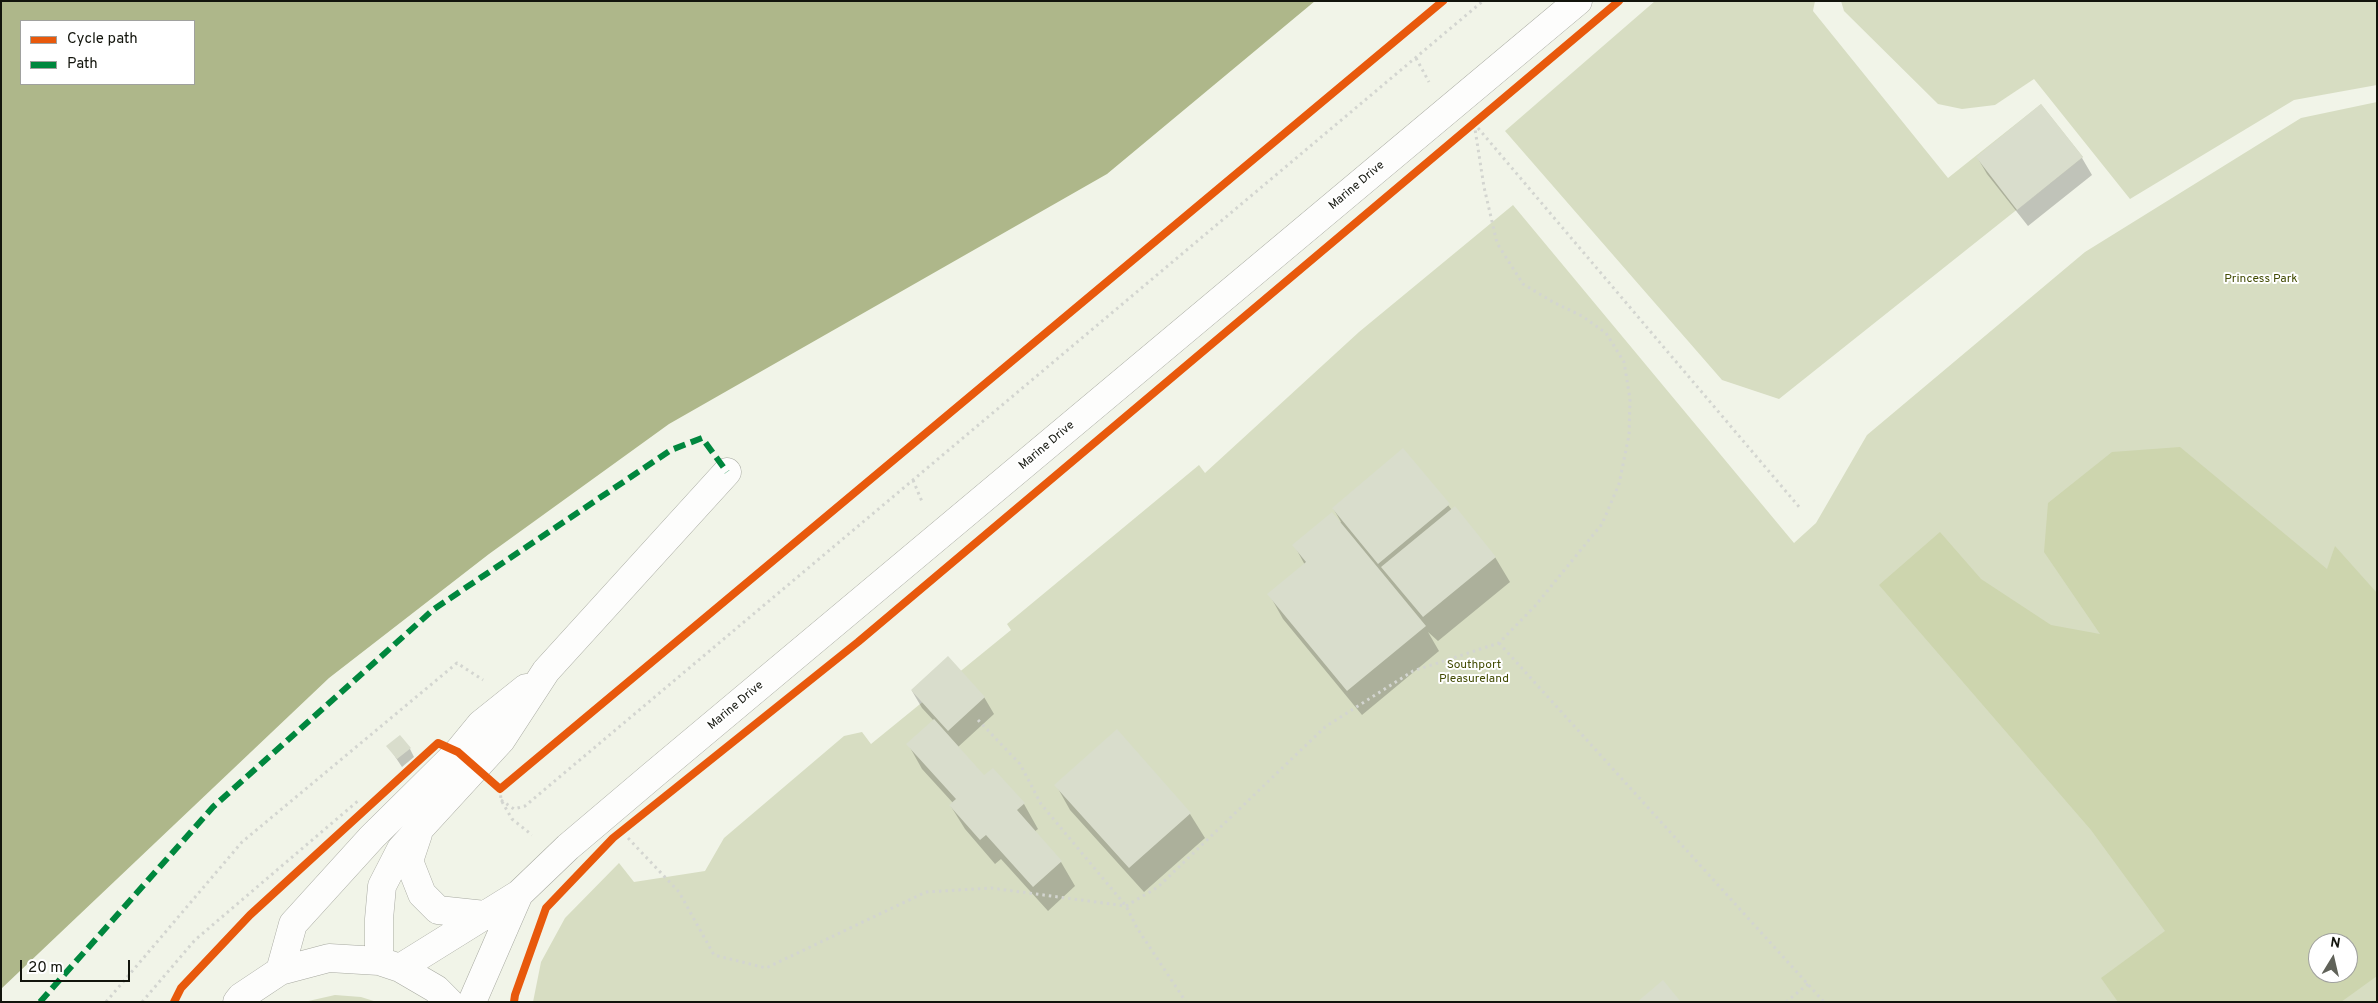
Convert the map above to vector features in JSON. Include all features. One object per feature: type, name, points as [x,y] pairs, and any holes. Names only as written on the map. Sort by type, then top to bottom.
[{"type":"street","name":"Marine Drive","points":[[389,965],[485,915],[519,894],[568,847],[653,775],[1578,1]]},
{"type":"street","points":[[280,971],[293,924],[372,837],[458,752],[481,724],[546,671],[727,472]]},
{"type":"street","points":[[389,965],[379,919],[382,886],[401,849],[501,740],[546,671]]},
{"type":"street","points":[[419,830],[409,861],[422,894],[438,910],[485,915]]},
{"type":"street","name":"Marine Drive","points":[[472,1002],[519,894]]},
{"type":"street","points":[[237,1002],[241,997],[280,971],[329,958],[389,965],[436,989],[449,1002]]},
{"type":"path","points":[[501,800],[514,809],[525,806],[1483,1]]},
{"type":"path","points":[[1416,58],[1429,82]]},
{"type":"path","points":[[1467,130],[1482,117]]},
{"type":"path","points":[[1474,123],[1800,508]]},
{"type":"path","points":[[621,832],[679,892],[714,955],[766,968],[926,892],[991,888],[1126,906],[1158,887],[1325,728],[1413,671],[1500,643],[1535,606],[1602,524],[1619,484],[1629,435],[1630,400],[1624,362],[1606,333],[1582,316],[1553,302],[1523,284],[1497,243],[1484,187],[1474,123]]},
{"type":"path","points":[[913,480],[923,504]]},
{"type":"path","points":[[1500,643],[1824,1002]]},
{"type":"path","points":[[106,1002],[242,842],[456,663],[490,685]]},
{"type":"path","points":[[978,720],[1020,764],[1042,804],[1126,906],[1137,928],[1186,1002]]},
{"type":"path","points":[[477,767],[500,789],[501,800],[517,824],[532,835]]},
{"type":"path","points":[[500,789],[508,782]]},
{"type":"path","points":[[142,1002],[195,940],[366,793]]},
{"type":"path","points":[[1786,1002],[1808,984]]},
{"type":"green space","points":[[1655,1],[1815,1],[1813,11],[1948,178],[2041,104],[2083,157],[1779,399],[1722,380],[1505,131]]},
{"type":"green space","points":[[1841,1],[2377,1],[2377,85],[2294,100],[2130,199],[2034,79],[1995,105],[1962,109],[1938,104],[1844,11]]},
{"type":"green space","name":"Southport Pleasureland","points":[[2377,102],[2377,1002],[533,1002],[541,962],[565,918],[619,863],[634,882],[705,871],[724,838],[844,736],[862,732],[871,744],[1011,630],[1007,624],[1199,465],[1205,473],[1359,332],[1513,205],[1794,543],[1816,523],[1867,435],[2085,252],[2301,118]]},
{"type":"green space","points":[[335,995],[361,997],[377,1002],[304,1002]]},
{"type":"shaded area","points":[[1,1],[1315,1],[1107,174],[669,424],[489,554],[329,678],[1,989]]},
{"type":"shaded area","points":[[2180,447],[2327,569],[2335,546],[2377,593],[2377,976],[2341,1002],[2118,1002],[2101,978],[2165,931],[2091,830],[1879,585],[1940,532],[1981,579],[2051,625],[2100,634],[2044,552],[2048,503],[2112,452]]},
{"type":"building","points":[[2041,104],[2083,157],[2017,210],[1976,157]]},
{"type":"building","points":[[1403,448],[1450,504],[1378,564],[1332,508]]},
{"type":"building","points":[[1455,506],[1496,557],[1423,617],[1381,567]]},
{"type":"building","points":[[1332,512],[1426,626],[1347,691],[1267,594],[1306,562],[1292,545]]},
{"type":"building","points":[[948,656],[985,697],[948,731],[911,690]]},
{"type":"building","points":[[934,719],[984,775],[993,768],[1025,803],[1017,810],[1062,861],[1033,887],[986,835],[980,840],[949,805],[956,799],[906,744]]},
{"type":"building","points":[[1117,729],[1191,813],[1129,868],[1054,785]]},
{"type":"building","points":[[400,735],[411,748],[397,759],[386,746]]},
{"type":"building","points":[[1663,980],[1681,1002],[1637,1002]]},
{"type":"marked path","points":[[40,1002],[213,807],[434,609],[671,450],[702,438],[727,472]]},
{"type":"cycle path","points":[[174,1002],[181,988],[250,915],[438,743],[458,752],[500,789],[1443,1]]},
{"type":"cycle path","points":[[514,1002],[546,908],[613,838],[858,642],[1619,1]]},
{"type":"park label","name":"Princess Park","points":[[2261,280]]}]
